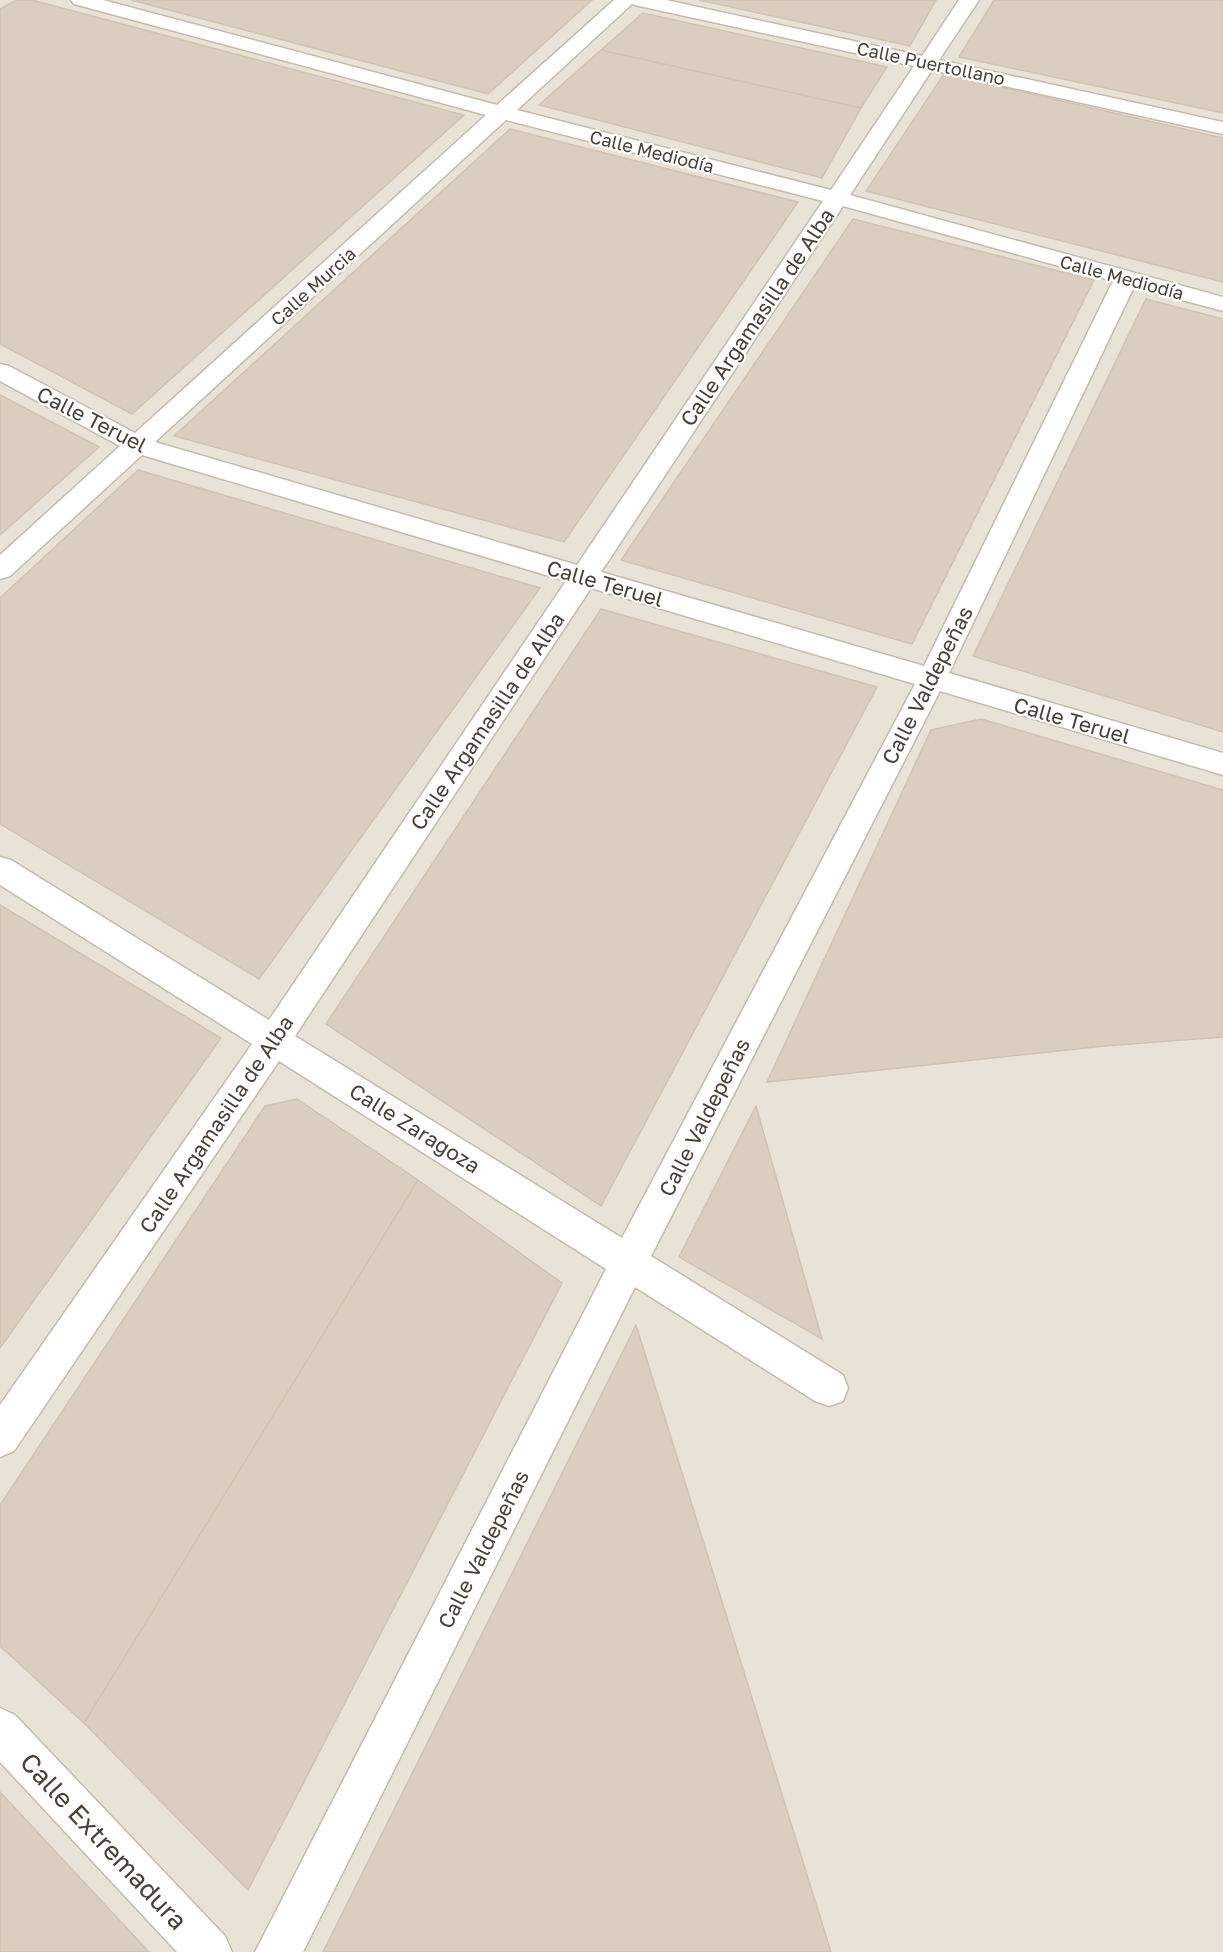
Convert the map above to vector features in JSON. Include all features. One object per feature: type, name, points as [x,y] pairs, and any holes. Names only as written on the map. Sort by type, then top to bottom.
[{"type":"street","name":"Calle Mediodía","points":[[81,0],[503,113],[837,198],[1223,304]]},
{"type":"street","name":"Calle Murcia","points":[[0,570],[139,446],[625,0]]},
{"type":"street","name":"Calle Puertollano","points":[[639,0],[1223,128]]},
{"type":"street","name":"Calle Argamasilla de Alba","points":[[0,1438],[275,1039],[969,0]]},
{"type":"street","name":"Calle Valdepeñas","points":[[278,1952],[629,1262],[932,679],[1126,279]]},
{"type":"street","name":"Calle Teruel","points":[[0,371],[139,446],[1223,764]]},
{"type":"street","name":"Calle Zaragoza","points":[[0,869],[275,1039],[829,1388]]},
{"type":"street","name":"Calle Extremadura","points":[[0,1730],[209,1952]]},
{"type":"shaded area","points":[[0,0],[1223,0],[1223,1952],[0,1952]]},
{"type":"building","points":[[17,0],[32,0],[464,115],[132,414],[0,344],[0,9]]},
{"type":"building","points":[[131,0],[592,0],[488,94]]},
{"type":"building","points":[[699,0],[936,0],[910,46]]},
{"type":"building","points":[[994,0],[1223,0],[1223,113],[959,57]]},
{"type":"building","points":[[643,13],[887,67],[861,108],[601,50]]},
{"type":"building","points":[[601,50],[861,108],[822,178],[539,105]]},
{"type":"building","points":[[944,74],[1223,138],[1223,282],[866,191]]},
{"type":"building","points":[[510,129],[798,202],[564,542],[174,436]]},
{"type":"building","points":[[853,219],[1094,280],[912,644],[621,560]]},
{"type":"building","points":[[1146,299],[1223,319],[1223,732],[973,656]]},
{"type":"building","points":[[0,395],[99,447],[0,535]]},
{"type":"building","points":[[138,470],[540,588],[259,979],[0,824],[0,598]]},
{"type":"building","points":[[601,609],[877,687],[601,1206],[326,1024]]},
{"type":"building","points":[[981,719],[1223,790],[1223,1037],[1104,1046],[767,1082],[931,730]]},
{"type":"building","points":[[0,905],[221,1038],[0,1348]]},
{"type":"building","points":[[297,1099],[418,1180],[84,1723],[0,1646],[0,1505],[265,1106]]},
{"type":"building","points":[[756,1106],[822,1339],[679,1257]]},
{"type":"building","points":[[418,1180],[562,1283],[248,1890],[84,1723]]},
{"type":"building","points":[[636,1325],[831,1952],[323,1952]]},
{"type":"building","points":[[0,1792],[149,1952],[0,1952]]}]
